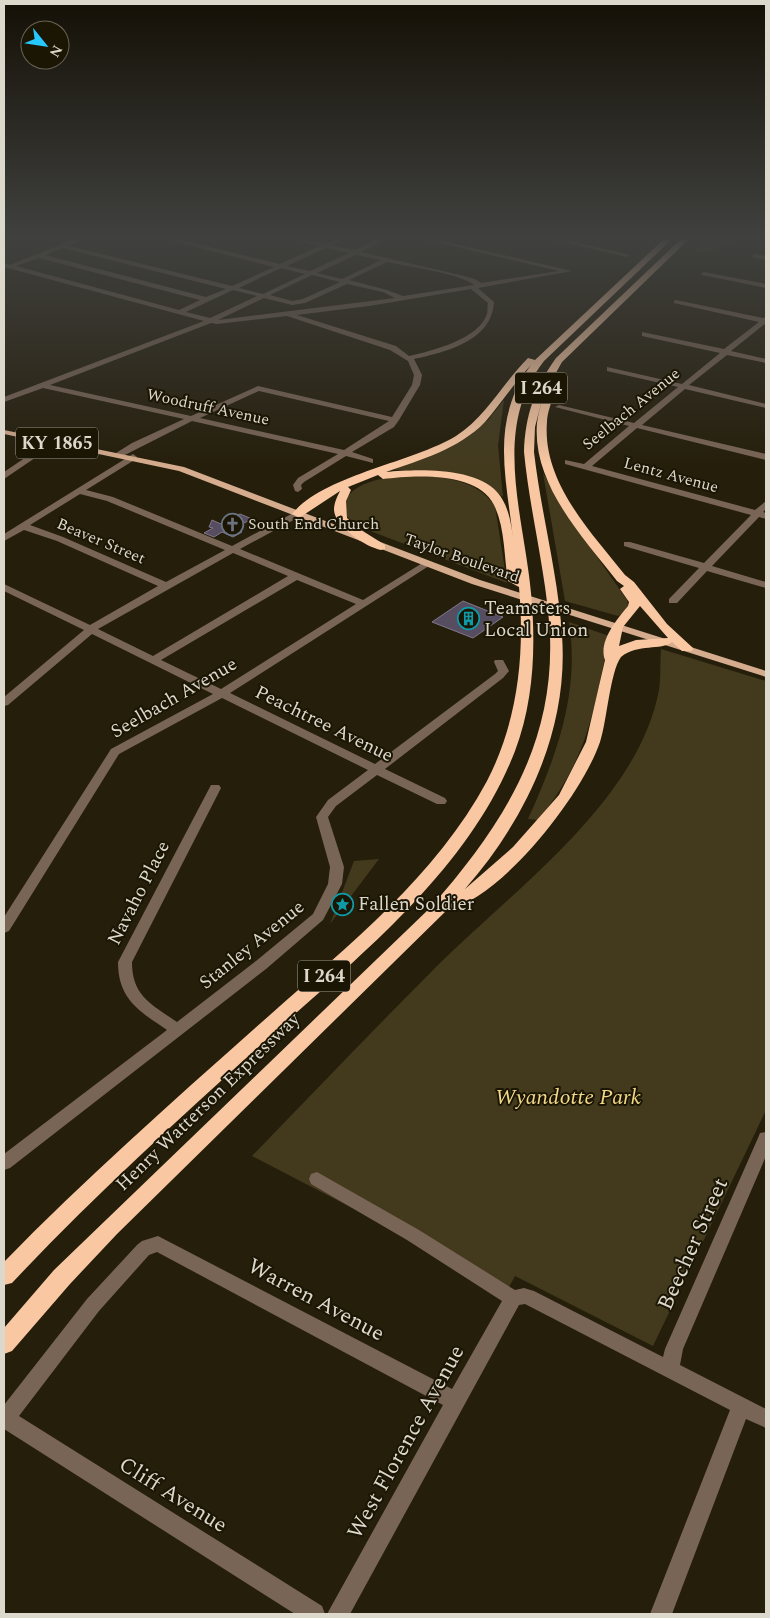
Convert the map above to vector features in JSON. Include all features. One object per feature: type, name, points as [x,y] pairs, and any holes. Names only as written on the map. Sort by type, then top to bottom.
[{"type":"highway","name":"Henry Watterson Expressway","points":[[4,1276],[105,1175],[384,922],[450,849],[482,803],[496,777],[517,725],[527,685],[529,659],[526,607],[508,452],[509,430],[515,403],[532,370],[554,344],[587,315]]},
{"type":"highway","name":"Henry Watterson Expressway","points":[[4,1344],[62,1277],[110,1228],[437,911],[474,870],[518,803],[538,759],[552,714],[557,651],[554,617],[530,467],[530,425],[536,399],[559,360],[607,315]]},
{"type":"highway","points":[[578,342],[575,352],[559,374],[545,404],[541,424],[542,446],[549,472],[561,497],[621,578],[635,602],[634,607],[617,626],[610,654],[612,660]]},
{"type":"highway","points":[[298,514],[308,506],[359,478],[436,450],[465,435],[486,417],[521,370],[537,355],[554,344]]},
{"type":"highway","points":[[298,514],[346,490],[376,478],[418,473],[456,477],[484,488],[495,496],[500,505],[514,581],[523,586]]},
{"type":"highway","points":[[346,490],[339,502],[338,510],[343,520],[381,547]]},
{"type":"highway","points":[[621,578],[630,585],[663,627],[687,648]]},
{"type":"highway","points":[[437,911],[475,891],[532,838],[566,796],[593,742],[615,654],[630,645],[666,642]]},
{"type":"main road","name":"Taylor Boulevard","points":[[4,432],[181,469],[381,547],[501,590],[766,674]]},
{"type":"street","points":[[190,315],[224,321],[274,315]]},
{"type":"street","points":[[4,400],[224,315]]},
{"type":"street","points":[[290,315],[384,345],[409,358],[418,370],[417,380],[395,420],[301,480],[297,485],[298,489]]},
{"type":"street","points":[[409,358],[450,348],[489,319],[491,315]]},
{"type":"street","points":[[738,315],[765,320]]},
{"type":"street","name":"Seelbach Avenue","points":[[585,467],[765,320]]},
{"type":"street","points":[[645,334],[766,361]]},
{"type":"street","points":[[610,369],[766,406]]},
{"type":"street","name":"Woodruff Avenue","points":[[40,386],[344,453],[370,461]]},
{"type":"street","points":[[119,455],[135,445],[258,388],[395,420]]},
{"type":"street","points":[[559,407],[636,424],[766,457]]},
{"type":"street","points":[[4,476],[53,443]]},
{"type":"street","points":[[4,538],[133,458]]},
{"type":"street","name":"Lentz Avenue","points":[[568,462],[762,515]]},
{"type":"street","points":[[79,491],[110,499],[364,604]]},
{"type":"street","points":[[673,601],[705,567],[762,515],[766,504]]},
{"type":"street","points":[[4,703],[90,629],[298,514]]},
{"type":"street","name":"Beaver Street","points":[[23,526],[60,539],[166,586]]},
{"type":"street","points":[[627,544],[766,585]]},
{"type":"street","name":"Seelbach Avenue","points":[[4,928],[116,752],[222,694],[427,564]]},
{"type":"street","points":[[153,660],[296,576]]},
{"type":"street","name":"Peachtree Avenue","points":[[4,587],[441,801]]},
{"type":"street","name":"Stanley Avenue","points":[[4,1163],[261,965],[318,917],[335,884],[337,867],[322,817],[332,803],[499,676],[504,670],[499,662]]},
{"type":"street","name":"Navaho Place","points":[[177,1029],[142,1004],[129,991],[124,975],[125,962],[215,788]]},
{"type":"street","name":"Beecher Street","points":[[670,1370],[674,1349],[766,1138]]},
{"type":"street","points":[[318,1179],[516,1297],[528,1297],[766,1419]]},
{"type":"street","name":"Warren Avenue","points":[[4,1419],[93,1306],[143,1250],[154,1244],[158,1244],[455,1401]]},
{"type":"street","name":"West Florence Avenue","points":[[338,1614],[455,1401],[516,1297]]},
{"type":"street","points":[[661,1614],[741,1406]]},
{"type":"street","name":"Cliff Avenue","points":[[4,1419],[314,1614]]},
{"type":"green space","points":[[504,400],[498,445],[503,497],[492,489],[425,470],[393,470],[464,438],[488,420]]},
{"type":"green space","points":[[543,473],[563,508],[627,600],[628,606],[625,612],[618,616],[565,601]]},
{"type":"green space","points":[[407,475],[456,480],[477,489],[487,496],[495,506],[507,583],[365,529],[347,517],[345,501],[356,488],[372,481]]},
{"type":"green space","points":[[569,622],[609,636],[599,688],[587,733],[568,776],[555,798],[538,820],[528,819],[557,747],[564,723],[571,673],[572,648]]},
{"type":"green space","name":"Wyandotte Park","points":[[661,649],[766,681],[766,1110],[653,1346],[515,1276],[508,1289],[252,1156],[437,966],[569,842],[600,807],[626,770],[647,731],[659,690]]},
{"type":"green space","points":[[379,859],[330,924],[354,861]]},
{"type":"building","name":"South End Church","points":[[240,514],[252,519],[234,528],[242,532],[233,537],[222,532],[214,537],[204,533],[213,528],[209,527],[212,520],[221,524]]},
{"type":"building","name":"Teamsters Local Union","points":[[463,601],[503,617],[473,638],[432,622]]},
{"type":"place","name":"South End Church","points":[[232,524]]},
{"type":"place","name":"Teamsters Local Union","points":[[468,619]]},
{"type":"place","name":"Fallen Soldier","points":[[342,904]]}]
